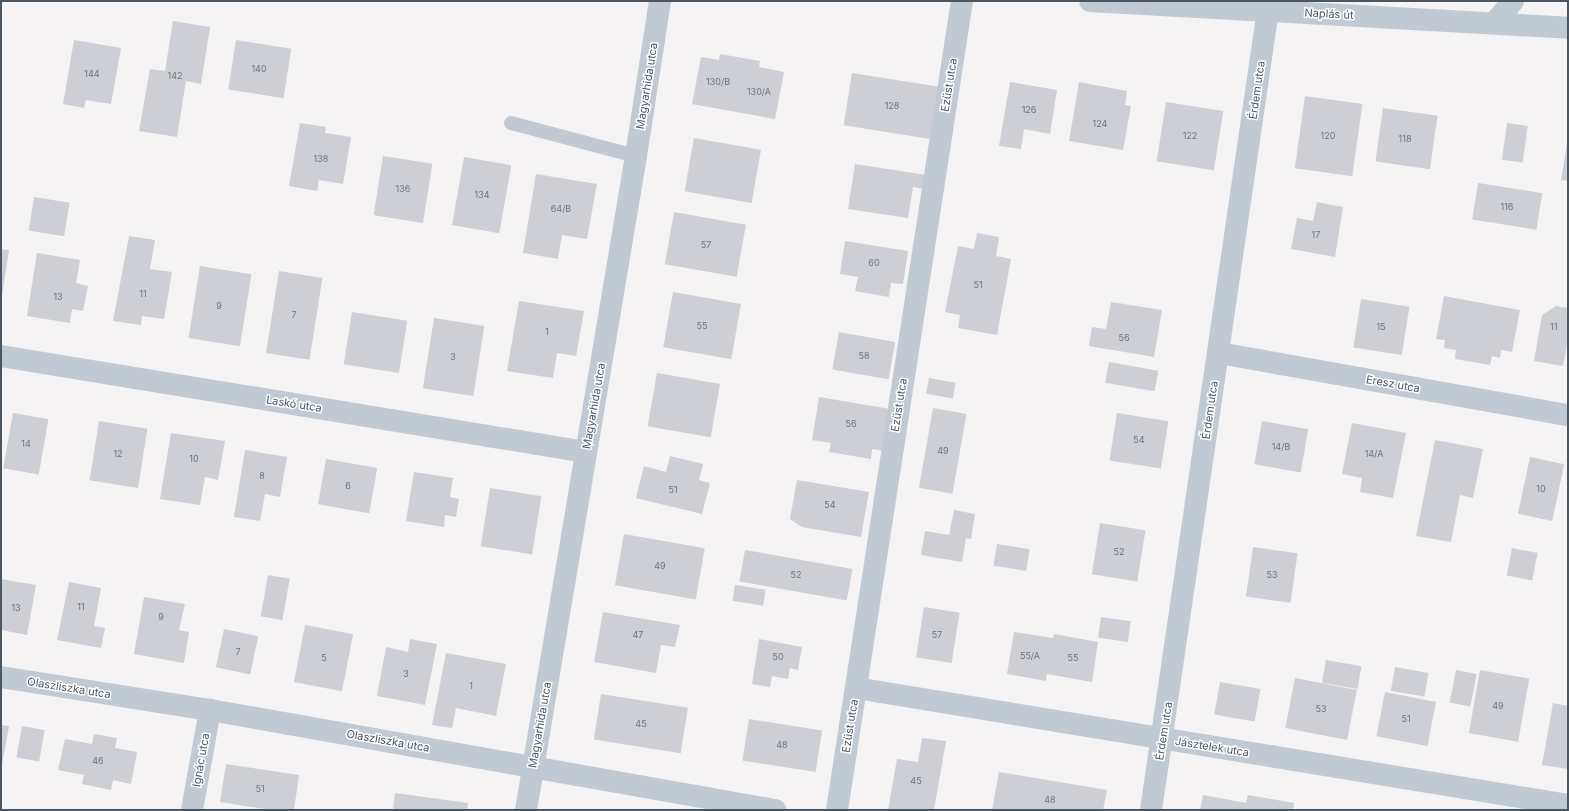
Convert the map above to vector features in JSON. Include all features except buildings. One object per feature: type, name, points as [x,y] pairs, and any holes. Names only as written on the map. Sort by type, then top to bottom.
[{"type":"street","name":"Magyarhida utca","points":[[526,810],[636,156],[660,1]]},
{"type":"street","name":"Ezüst utca","points":[[837,810],[962,1]]},
{"type":"street","name":"Naplás út","points":[[1090,1],[1568,28]]},
{"type":"street","points":[[1494,23],[1513,1]]},
{"type":"street","name":"Érdem utca","points":[[1151,810],[1268,10]]},
{"type":"street","name":"Eresz utca","points":[[1218,353],[1568,415]]},
{"type":"street","name":"Laskó utca","points":[[1,356],[586,452]]},
{"type":"street","name":"Olaszliszka utca","points":[[1,677],[210,710],[775,810]]},
{"type":"street","name":"Jásztelek utca","points":[[856,688],[1568,805]]},
{"type":"street","name":"Ignác utca","points":[[192,810],[210,710]]},
{"type":"lane","points":[[511,123],[636,156]]}]
